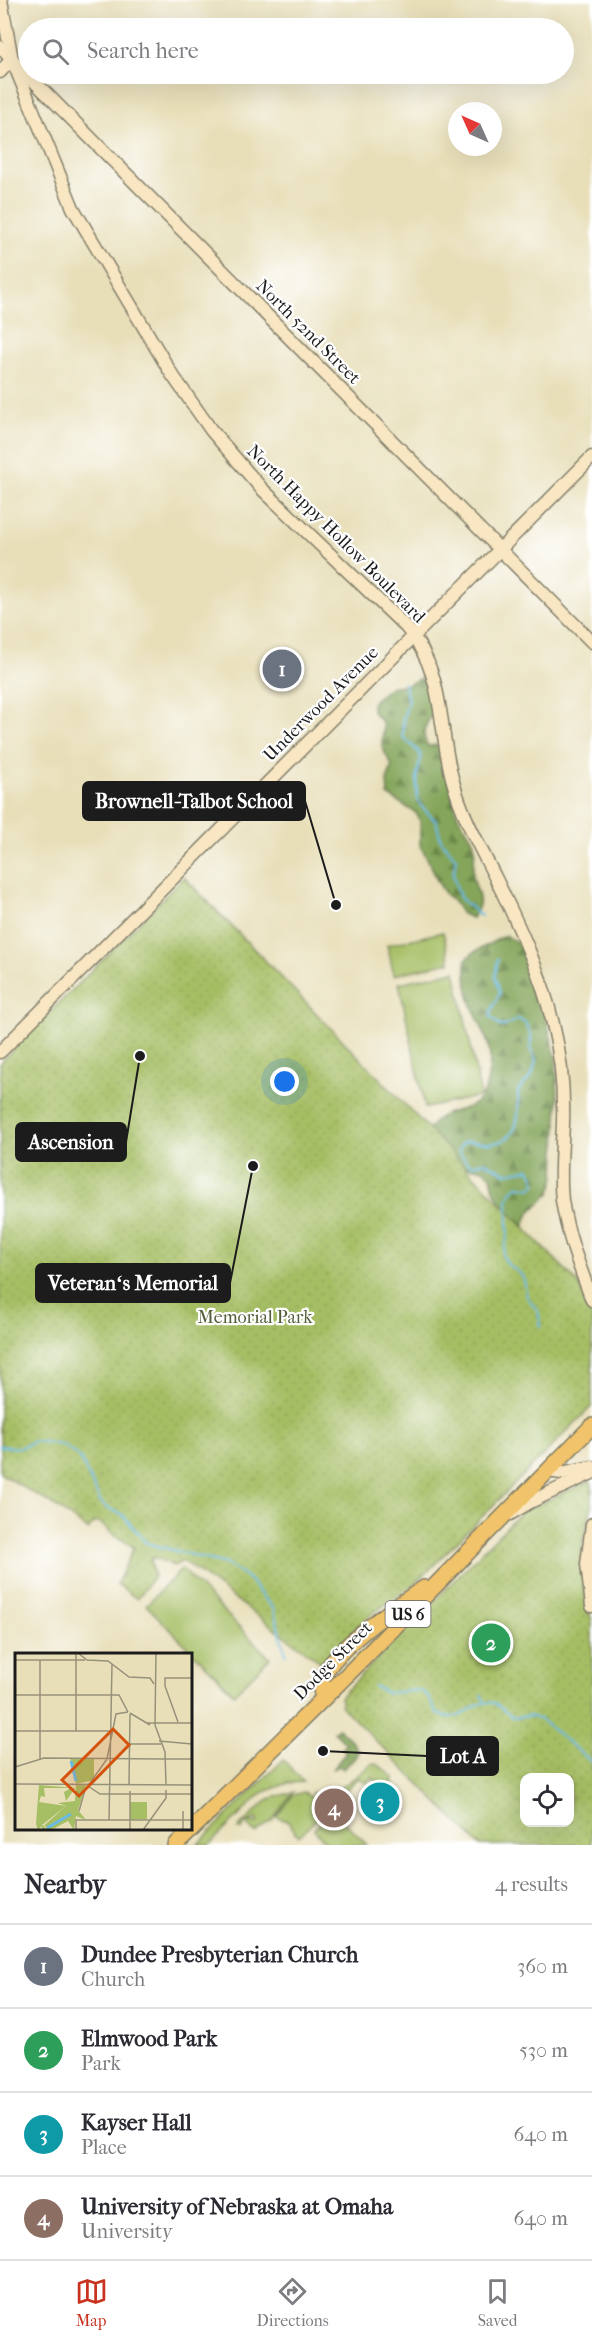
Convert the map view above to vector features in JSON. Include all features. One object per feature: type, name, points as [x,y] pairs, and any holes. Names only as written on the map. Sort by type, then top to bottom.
[{"type":"highway","points":[[497,1523],[592,1426]]},
{"type":"highway","name":"Dodge Street","points":[[192,1829],[323,1698],[321,1690],[323,1677],[338,1657],[378,1618],[447,1573],[497,1523]]},
{"type":"highway","name":"Dodge Street","points":[[176,1845],[191,1830]]},
{"type":"street","name":"North Happy Hollow Boulevard","points":[[0,0],[12,59],[18,74]]},
{"type":"street","name":"North 52nd Street","points":[[0,47],[18,65]]},
{"type":"street","points":[[0,72],[12,59]]},
{"type":"street","name":"North Happy Hollow Boulevard","points":[[22,84],[73,208],[141,325],[184,393],[261,488],[366,587],[414,636],[427,658],[434,676],[450,772],[458,798],[519,927],[547,998],[556,1037],[562,1088],[560,1165],[562,1200],[574,1250],[592,1300]]},
{"type":"street","name":"North 52nd Street","points":[[37,84],[592,642]]},
{"type":"street","name":"Underwood Avenue","points":[[0,1052],[592,457]]},
{"type":"street","points":[[547,1471],[561,1473],[592,1467]]},
{"type":"street","points":[[497,1523],[530,1502],[592,1473]]},
{"type":"street","points":[[592,1524],[587,1564],[592,1606]]},
{"type":"green space","points":[[425,676],[430,680],[436,709],[425,727],[425,741],[428,746],[438,745],[442,750],[441,758],[457,814],[474,844],[473,876],[479,903],[472,918],[462,914],[437,881],[420,845],[420,821],[416,813],[388,795],[387,780],[392,766],[382,747],[383,724],[372,711],[372,704],[392,686],[407,685]]},
{"type":"green space","name":"Memorial Park","points":[[184,877],[580,1285],[592,1319],[592,1406],[415,1584],[369,1616],[322,1663],[183,1561],[174,1566],[153,1557],[151,1561],[154,1576],[137,1599],[117,1584],[134,1547],[114,1535],[99,1522],[94,1523],[88,1530],[58,1508],[0,1473],[0,1063]]},
{"type":"green space","points":[[443,932],[450,962],[394,975],[387,945]]},
{"type":"green space","points":[[506,935],[521,946],[533,968],[556,1057],[558,1099],[555,1176],[551,1192],[530,1212],[525,1222],[526,1231],[502,1205],[494,1190],[491,1176],[486,1171],[461,1166],[426,1136],[438,1118],[469,1107],[484,1093],[490,1067],[489,1050],[470,998],[466,978],[466,959],[474,952]]},
{"type":"green space","points":[[455,971],[481,1096],[425,1108],[399,983]]},
{"type":"green space","points":[[589,1481],[592,1483],[592,1506],[583,1541],[581,1568],[592,1621],[592,1845],[480,1845],[342,1707],[340,1697],[521,1512]]},
{"type":"green space","points":[[182,1569],[270,1658],[234,1694],[146,1605]]},
{"type":"green space","points":[[338,1728],[352,1741],[358,1751],[355,1758],[343,1769],[339,1766],[332,1769],[346,1753],[342,1749],[346,1744],[334,1732]]},
{"type":"green space","points":[[283,1760],[304,1782],[288,1783],[262,1793],[209,1845],[197,1845]]},
{"type":"green space","points":[[373,1763],[395,1778],[392,1782],[395,1786],[388,1793],[372,1777],[366,1783],[358,1778],[332,1804],[324,1797],[311,1793],[331,1792],[341,1788]]},
{"type":"green space","points":[[293,1792],[272,1821],[255,1833],[247,1825],[251,1822],[257,1823],[257,1818],[244,1824],[243,1829],[239,1829],[240,1826],[269,1799]]},
{"type":"green space","points":[[304,1792],[328,1805],[328,1808],[299,1836],[287,1821],[276,1817],[293,1795]]},
{"type":"green space","points":[[333,1810],[367,1845],[328,1845],[314,1829]]},
{"type":"waterway","points":[[404,683],[408,701],[403,720],[403,737],[419,752],[421,758],[417,774],[417,797],[421,806],[436,821],[441,840],[456,859],[453,875],[459,895],[481,916]]},
{"type":"waterway","points":[[498,959],[495,976],[500,993],[491,1011],[491,1017],[500,1026],[505,1026],[517,1019],[525,1022],[531,1035],[531,1049],[536,1061],[532,1075],[518,1091],[518,1116],[513,1131],[508,1137],[492,1143],[464,1142],[459,1152],[472,1165],[485,1162],[506,1173],[529,1169],[534,1176],[535,1185],[533,1187],[517,1186],[508,1200],[508,1232],[503,1256],[508,1265],[520,1273],[524,1280],[527,1297],[538,1311],[541,1327]]},
{"type":"waterway","points":[[0,1446],[19,1448],[35,1441],[63,1445],[80,1458],[101,1503],[122,1514],[146,1543],[226,1564],[244,1575],[273,1608],[286,1654]]},
{"type":"waterway","points":[[374,1686],[387,1693],[420,1690],[428,1697],[437,1714],[448,1717],[456,1717],[479,1704],[495,1703],[513,1718],[529,1716],[541,1720],[592,1762]]},
{"type":"waterway","points":[[481,1695],[485,1702]]},
{"type":"place","name":"Dundee Presbyterian Church","points":[[282,669]]},
{"type":"place","name":"Brownell-Talbot School","points":[[336,905]]},
{"type":"place","name":"Ascension","points":[[140,1056]]},
{"type":"place","name":"Veteranʻs Memorial","points":[[253,1166]]},
{"type":"place","name":"Elmwood Park","points":[[491,1643]]},
{"type":"place","name":"Lot A","points":[[323,1751]]},
{"type":"place","name":"Kayser Hall","points":[[380,1802]]},
{"type":"place","name":"University of Nebraska at Omaha","points":[[334,1808]]}]
